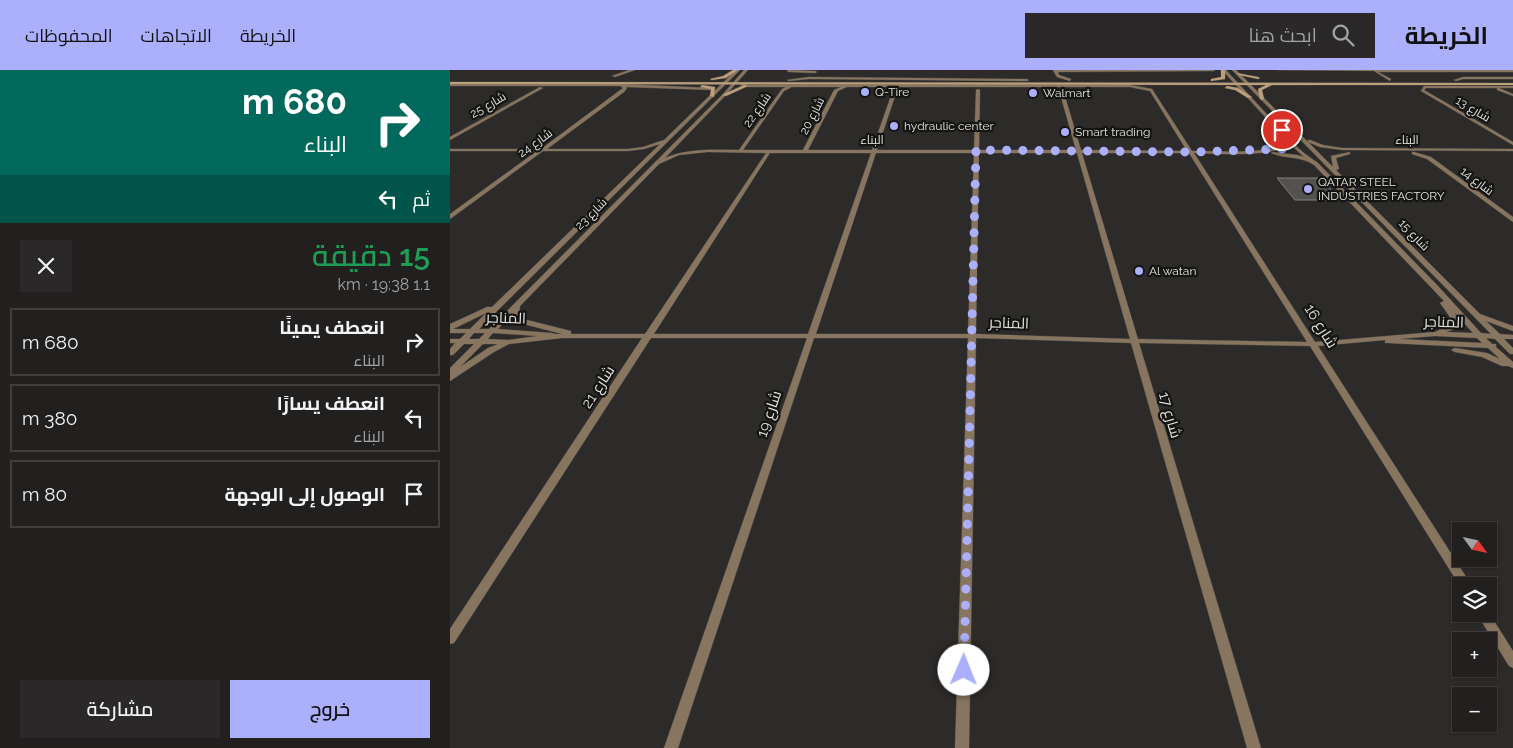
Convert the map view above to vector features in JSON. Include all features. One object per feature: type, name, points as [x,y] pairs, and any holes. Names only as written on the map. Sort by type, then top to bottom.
[{"type":"street","points":[[614,76],[633,70]]},
{"type":"street","points":[[700,80],[724,77],[737,70]]},
{"type":"street","name":"شارع 23","points":[[450,354],[737,70]]},
{"type":"street","name":"شارع 23","points":[[450,373],[724,95],[739,83],[746,70]]},
{"type":"street","points":[[791,70],[790,72],[821,72]]},
{"type":"street","points":[[877,77],[880,70]]},
{"type":"street","points":[[1070,80],[1058,76],[1056,70],[1213,71]]},
{"type":"street","points":[[1204,80],[1223,78],[1223,70]]},
{"type":"street","name":"شارع 15","points":[[1223,70],[1289,138],[1299,151],[1316,164],[1436,287],[1480,337],[1513,367]]},
{"type":"street","name":"شارع 15","points":[[1234,70],[1337,172],[1497,337],[1511,348]]},
{"type":"street","points":[[1282,71],[1513,70]]},
{"type":"street","points":[[1374,71],[1390,80]]},
{"type":"street","points":[[1239,74],[1260,79],[1304,80],[1513,79]]},
{"type":"street","points":[[505,76],[535,80]]},
{"type":"street","points":[[849,76],[1027,80]]},
{"type":"street","points":[[724,95],[739,83],[809,78],[877,77]]},
{"type":"street","points":[[942,80],[960,78]]},
{"type":"street","points":[[1456,80],[1463,78],[1513,79]]},
{"type":"street","points":[[451,86],[535,80],[700,80],[794,86],[911,85],[1064,88]]},
{"type":"street","points":[[789,80],[1204,80],[1235,82]]},
{"type":"street","points":[[739,83],[911,85],[1181,84],[1304,80]]},
{"type":"street","points":[[451,86],[727,82]]},
{"type":"street","points":[[1246,82],[1274,84],[1440,84],[1510,87]]},
{"type":"street","points":[[672,83],[706,86],[713,89]]},
{"type":"street","points":[[1000,86],[1042,84]]},
{"type":"street","points":[[1181,84],[1228,87],[1250,98]]},
{"type":"street","points":[[1262,99],[1261,87],[1274,84]]},
{"type":"street","points":[[1440,84],[1485,87]]},
{"type":"street","points":[[885,86],[895,90],[911,85]]},
{"type":"street","points":[[451,86],[532,86]]},
{"type":"street","name":"شارع 25","points":[[450,139],[532,86],[550,86]]},
{"type":"street","points":[[550,86],[713,89]]},
{"type":"street","name":"شارع 24","points":[[450,217],[625,89],[620,86]]},
{"type":"street","name":"شارع 22","points":[[740,151],[783,90],[794,86]]},
{"type":"street","name":"شارع 20","points":[[826,86],[836,90],[849,86]]},
{"type":"street","points":[[968,86],[978,90],[990,86]]},
{"type":"street","points":[[1422,90],[1425,87],[1510,87]]},
{"type":"street","points":[[1510,87],[1513,95]]},
{"type":"street","name":"شارع 16","points":[[1064,88],[1145,88],[1153,91],[1460,577]]},
{"type":"street","name":"شارع 17","points":[[1064,88],[1134,341],[1254,748]]},
{"type":"street","points":[[712,96],[713,89]]},
{"type":"street","name":"شارع 20","points":[[805,151],[836,90]]},
{"type":"street","name":"شارع 19","points":[[671,748],[895,90]]},
{"type":"street","points":[[962,748],[978,90]]},
{"type":"street","name":"شارع 13","points":[[1422,90],[1513,144]]},
{"type":"street","name":"البناء","points":[[1302,137],[1322,146],[1342,150],[1512,152]]},
{"type":"street","points":[[450,150],[609,150],[644,148],[669,138]]},
{"type":"street","name":"البناء","points":[[682,138],[680,143],[685,146],[708,151]]},
{"type":"street","name":"البناء","points":[[1215,152],[1282,149],[1290,145],[1289,138]]},
{"type":"street","points":[[609,150],[638,154],[642,156],[645,162]]},
{"type":"street","name":"البناء","points":[[657,163],[678,154],[708,151],[976,150],[1283,154],[1316,164]]},
{"type":"street","name":"شارع 21","points":[[450,639],[769,151]]},
{"type":"street","points":[[1429,158],[1436,152]]},
{"type":"street","name":"البناء","points":[[1337,172],[1332,157],[1337,154],[1512,152]]},
{"type":"street","name":"شارع 14","points":[[1408,153],[1429,158],[1513,220]]},
{"type":"street","name":"شارع 15","points":[[1435,334],[1452,327],[1454,323],[1452,314],[1436,287]]},
{"type":"street","name":"شارع 23","points":[[450,329],[474,319],[501,303]]},
{"type":"street","name":"المناجر","points":[[517,306],[515,319],[582,336]]},
{"type":"street","name":"المناجر","points":[[1475,313],[1495,324],[1513,329]]},
{"type":"street","name":"المناجر","points":[[450,329],[538,332],[562,336]]},
{"type":"street","name":"المناجر","points":[[450,341],[517,341],[562,336],[971,336],[1313,344],[1435,334],[1513,337]]},
{"type":"street","name":"المناجر","points":[[1375,339],[1475,353],[1513,367]]},
{"type":"street","points":[[450,378],[491,350],[517,341]]},
{"type":"street","name":"المناجر","points":[[1408,343],[1511,348]]},
{"type":"street","points":[[1488,622],[1513,662]]},
{"type":"building","name":"QATAR STEEL INDUSTRIES FACTORY","points":[[1277,178],[1320,178],[1341,200],[1295,200]]},
{"type":"place","name":"Q-Tire","points":[[865,92]]},
{"type":"place","name":"Walmart","points":[[1033,93]]},
{"type":"place","name":"hydraulic center","points":[[894,126]]},
{"type":"place","name":"Smart trading","points":[[1065,132]]},
{"type":"place","name":"QATAR STEEL INDUSTRIES FACTORY","points":[[1308,189]]},
{"type":"place","name":"Al watan","points":[[1139,271]]},
{"type":"route","points":[[964,670],[976,150],[1215,152],[1282,149],[1290,145],[1289,138],[1282,130]]}]
